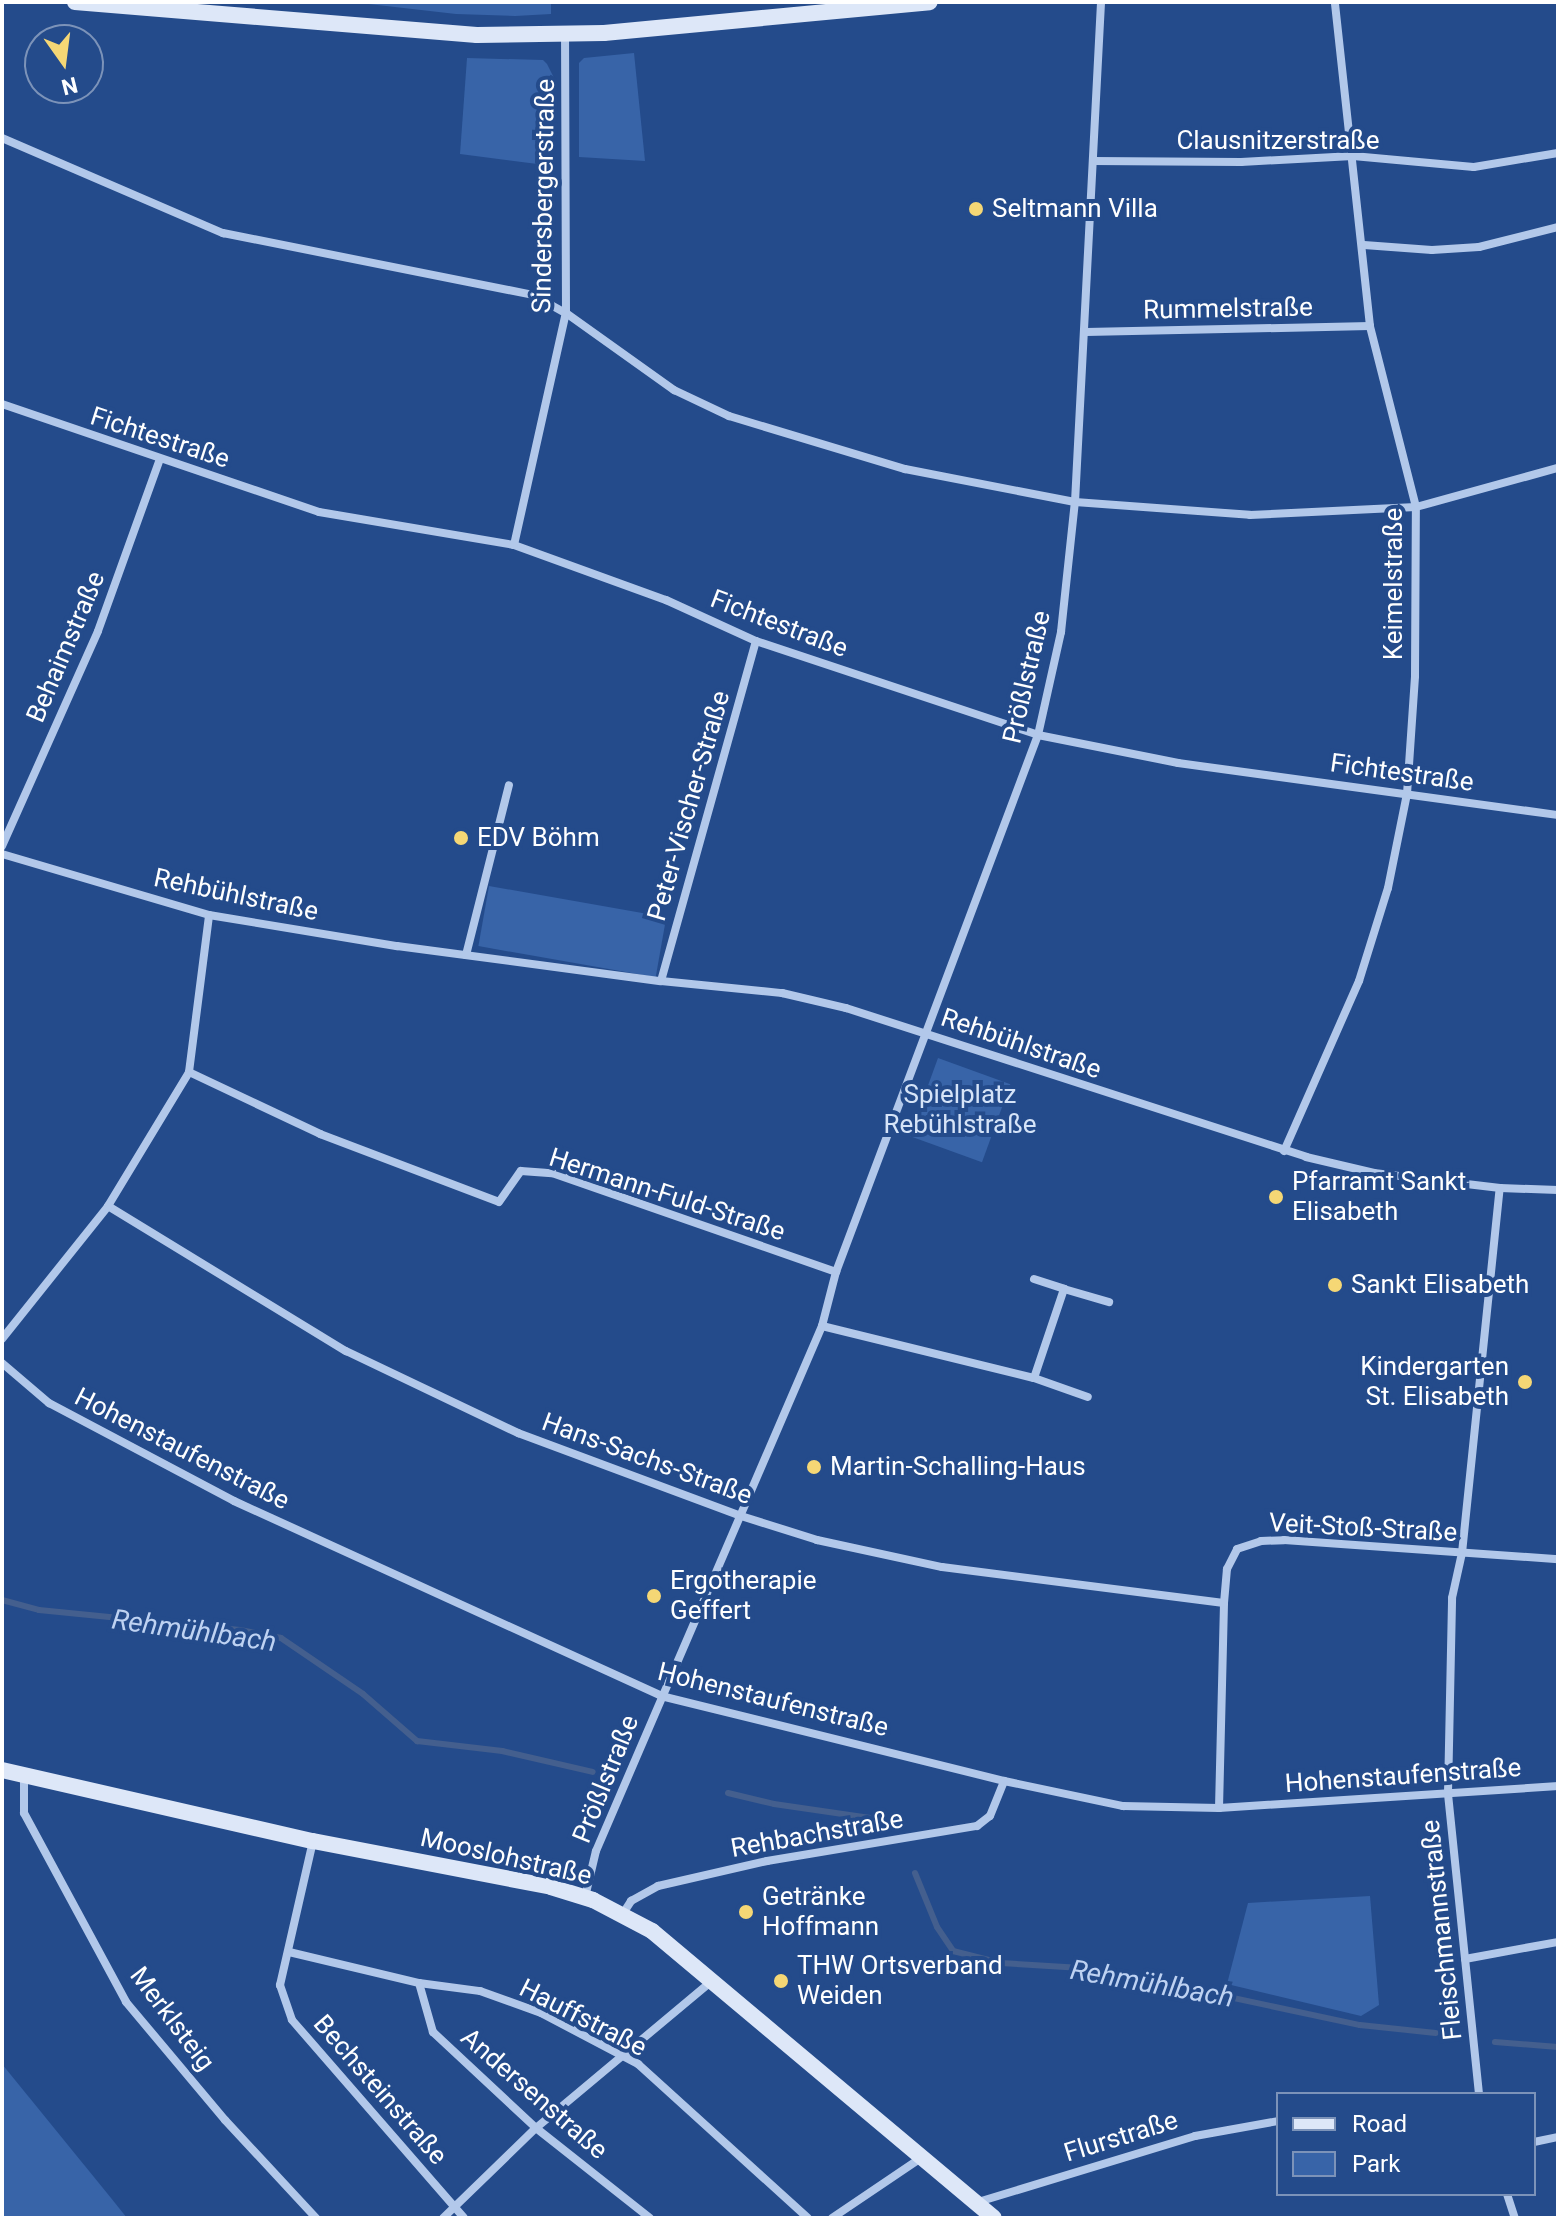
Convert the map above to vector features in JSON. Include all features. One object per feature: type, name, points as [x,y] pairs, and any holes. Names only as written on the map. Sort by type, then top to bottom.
[{"type":"street","points":[[75,2],[477,35],[565,35],[930,2]]},
{"type":"street","name":"Prößlstraße","points":[[585,1898],[596,1851],[822,1326],[836,1272],[1038,735],[1061,632],[1075,502],[1101,2]]},
{"type":"street","name":"Keimelstraße","points":[[1284,1151],[1359,981],[1388,888],[1407,794],[1415,676],[1416,507],[1370,326],[1364,245],[1335,2]]},
{"type":"street","name":"Sindersbergerstraße","points":[[514,545],[566,313],[565,35]]},
{"type":"street","points":[[2,138],[223,233],[533,295],[566,313],[674,390],[729,416],[905,469],[1075,502],[1250,515],[1416,507],[1558,468]]},
{"type":"street","name":"Clausnitzerstraße","points":[[1093,161],[1241,162],[1353,156],[1474,167],[1558,153]]},
{"type":"street","points":[[1364,245],[1432,250],[1479,247],[1558,227]]},
{"type":"street","name":"Rummelstraße","points":[[1086,332],[1370,326]]},
{"type":"street","name":"Fichtestraße","points":[[2,404],[319,512],[514,545],[666,600],[756,641],[1038,735],[1178,763],[1558,815]]},
{"type":"street","name":"Behaimstraße","points":[[2,846],[98,631],[160,459]]},
{"type":"street","name":"Peter-Vischer-Straße","points":[[661,981],[756,641]]},
{"type":"street","points":[[466,955],[509,785]]},
{"type":"street","name":"Rehbühlstraße","points":[[2,854],[209,915],[466,955],[661,981],[782,993],[927,1034],[1284,1151],[1374,1173],[1500,1188],[1558,1190]]},
{"type":"street","points":[[2,1339],[108,1206],[189,1072],[209,915]]},
{"type":"street","name":"Hermann-Fuld-Straße","points":[[189,1072],[320,1134],[499,1202],[521,1171],[552,1173],[836,1272]]},
{"type":"street","name":"Fleischmannstraße","points":[[1479,2092],[1448,1793],[1452,1598],[1462,1553],[1500,1188]]},
{"type":"street","name":"Hans-Sachs-Straße","points":[[108,1206],[346,1351],[518,1433],[741,1516],[817,1540],[942,1567],[1224,1603]]},
{"type":"street","points":[[1034,1279],[1109,1302]]},
{"type":"street","points":[[1034,1378],[1064,1289]]},
{"type":"street","points":[[822,1326],[1034,1378],[1088,1397]]},
{"type":"street","name":"Hohenstaufenstraße","points":[[2,1363],[49,1403],[234,1501],[661,1696],[1004,1781],[1123,1806],[1219,1808],[1558,1786]]},
{"type":"street","name":"Veit-Stoß-Straße","points":[[1219,1808],[1224,1603],[1231,1556],[1244,1545],[1261,1541],[1558,1559]]},
{"type":"street","name":"Mooslohstraße","points":[[2,1770],[313,1841],[551,1887],[585,1898],[652,1931],[994,2218]]},
{"type":"street","name":"Merklsteig","points":[[24,1775],[24,1813],[126,2002],[225,2120],[316,2218]]},
{"type":"street","name":"Rehbachstraße","points":[[622,1915],[631,1901],[658,1886],[767,1861],[977,1826],[990,1816],[1004,1781]]},
{"type":"street","name":"Bechsteinstraße","points":[[313,1841],[280,1985],[292,2020],[464,2218]]},
{"type":"street","points":[[1465,1959],[1558,1942]]},
{"type":"street","name":"Hauffstraße","points":[[289,1952],[419,1983],[480,1991],[541,2013],[638,2064],[808,2218]]},
{"type":"street","points":[[443,2218],[536,2128],[713,1980]]},
{"type":"street","name":"Andersenstraße","points":[[419,1983],[433,2032],[536,2128],[650,2218]]},
{"type":"street","name":"Flurstraße","points":[[978,2202],[1195,2136],[1276,2121]]},
{"type":"street","points":[[1536,2142],[1558,2137]]},
{"type":"street","points":[[832,2218],[921,2158]]},
{"type":"street","points":[[1508,2196],[1515,2218]]},
{"type":"green space","points":[[351,2],[551,2],[551,14],[456,14]]},
{"type":"green space","points":[[634,53],[645,161],[579,157],[579,63],[584,58]]},
{"type":"green space","points":[[467,58],[543,60],[547,64],[554,78],[553,166],[460,154]]},
{"type":"green space","points":[[489,886],[666,917],[656,977],[478,946]]},
{"type":"green space","name":"Spielplatz Rebühlstraße","points":[[938,1058],[1010,1084],[982,1162],[910,1136]]},
{"type":"green space","points":[[1370,1896],[1379,2005],[1361,2016],[1227,1984],[1248,1903]]},
{"type":"green space","points":[[2,2064],[111,2198],[127,2218],[2,2218]]},
{"type":"waterway","name":"Rehmühlbach","points":[[2,1600],[39,1610],[240,1630],[281,1638],[363,1694],[417,1741],[502,1751],[593,1772]]},
{"type":"waterway","name":"Rehmühlbach","points":[[728,1793],[774,1804],[891,1821]]},
{"type":"waterway","name":"Rehmühlbach","points":[[915,1873],[937,1927],[953,1951],[1001,1963],[1098,1969],[1360,2025],[1436,2033]]},
{"type":"waterway","name":"Rehmühlbach","points":[[1495,2042],[1558,2047]]},
{"type":"place","name":"Seltmann Villa","points":[[976,209]]},
{"type":"place","name":"EDV Böhm","points":[[461,838]]},
{"type":"place","name":"Pfarramt Sankt Elisabeth","points":[[1276,1197]]},
{"type":"place","name":"Sankt Elisabeth","points":[[1335,1285]]},
{"type":"place","name":"Kindergarten St. Elisabeth","points":[[1525,1382]]},
{"type":"place","name":"Martin-Schalling-Haus","points":[[814,1467]]},
{"type":"place","name":"Ergotherapie Geffert","points":[[654,1596]]},
{"type":"place","name":"Getränke Hoffmann","points":[[746,1912]]},
{"type":"place","name":"THW Ortsverband Weiden","points":[[781,1981]]}]
